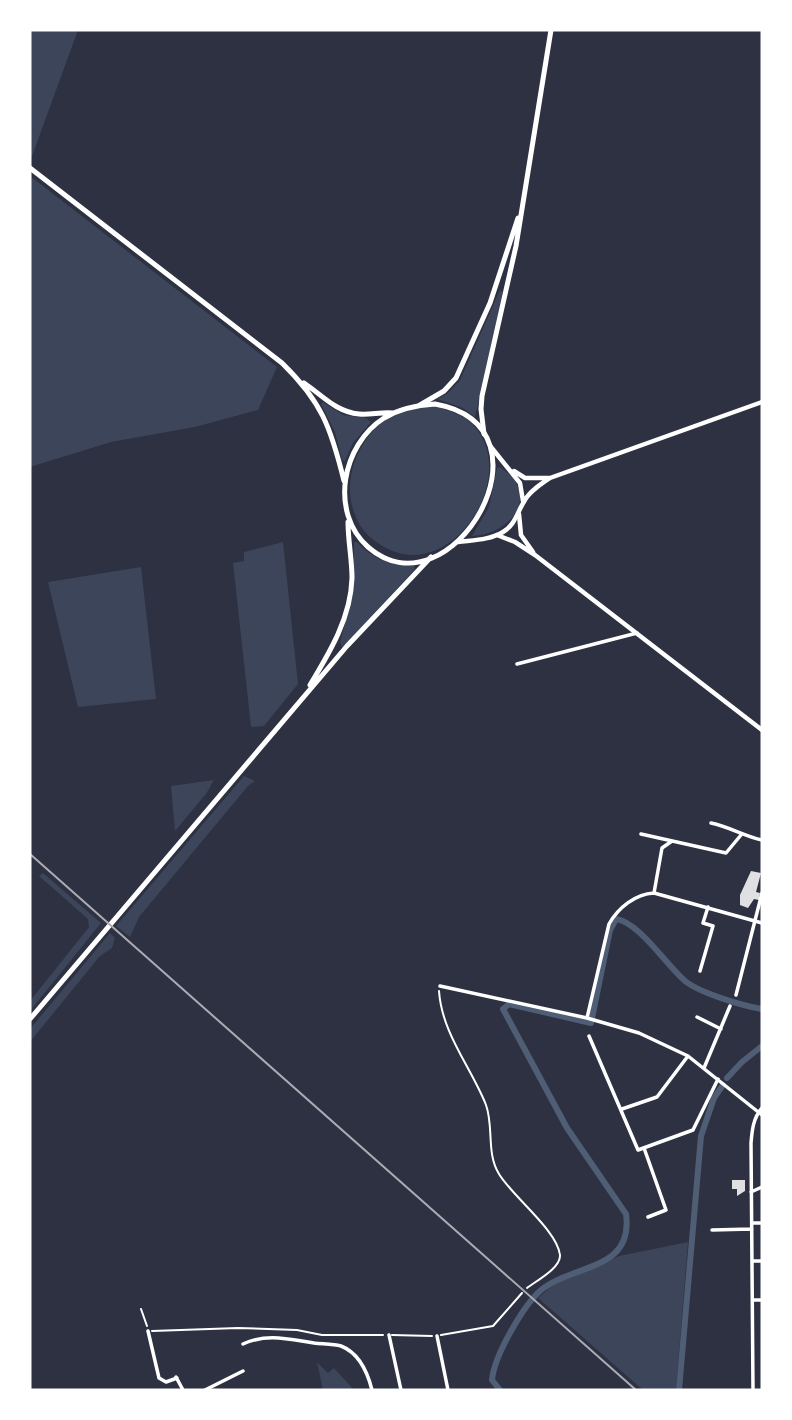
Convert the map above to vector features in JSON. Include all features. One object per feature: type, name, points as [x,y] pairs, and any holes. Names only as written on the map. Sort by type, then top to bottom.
[{"type":"main road","points":[[484,434],[482,396],[516,246],[551,30]]},
{"type":"main road","points":[[30,167],[331,404],[349,412],[393,413]]},
{"type":"main road","points":[[420,405],[444,391],[456,378],[504,266],[524,195]]},
{"type":"main road","points":[[299,380],[328,424],[335,444],[345,484],[352,581],[344,615],[329,655],[300,702]]},
{"type":"main road","points":[[30,1019],[347,646],[430,557],[458,542],[496,535],[508,528],[531,492],[550,478],[762,402]]},
{"type":"main road","points":[[345,484],[357,446],[383,419],[420,405],[435,404],[459,410],[477,425],[520,483],[523,502]]},
{"type":"main road","points":[[458,542],[476,522],[488,497],[493,466],[489,444]]},
{"type":"main road","points":[[506,465],[525,478],[550,478]]},
{"type":"main road","points":[[519,514],[521,535],[535,555]]},
{"type":"main road","points":[[348,516],[359,537],[384,557],[402,561],[430,557]]},
{"type":"main road","points":[[496,535],[515,542],[535,555],[762,730]]},
{"type":"street","points":[[517,664],[637,633]]},
{"type":"street","points":[[711,822],[762,841]]},
{"type":"street","points":[[641,834],[726,853],[741,835]]},
{"type":"street","points":[[654,893],[662,848],[674,841]]},
{"type":"street","points":[[591,1019],[609,924],[615,914],[639,896],[654,893],[762,923]]},
{"type":"street","points":[[736,995],[762,894]]},
{"type":"street","points":[[700,971],[713,926],[703,923],[708,907]]},
{"type":"street","points":[[440,986],[591,1019],[639,1033],[688,1056],[760,1114]]},
{"type":"street","points":[[704,1068],[730,1006]]},
{"type":"street","points":[[696,1017],[722,1029]]},
{"type":"street","points":[[589,1036],[638,1150],[693,1130],[718,1079]]},
{"type":"street","points":[[622,1110],[657,1097],[688,1056]]},
{"type":"street","points":[[753,1390],[751,1143],[762,1108]]},
{"type":"street","points":[[644,1149],[666,1210],[648,1217]]},
{"type":"street","points":[[751,1192],[762,1187]]},
{"type":"street","points":[[752,1223],[762,1223]]},
{"type":"street","points":[[712,1230],[752,1229]]},
{"type":"street","points":[[752,1261],[762,1261]]},
{"type":"street","points":[[753,1300],[762,1300]]},
{"type":"street","points":[[148,1331],[159,1378],[166,1382],[176,1377],[183,1390]]},
{"type":"street","points":[[389,1335],[401,1390]]},
{"type":"street","points":[[243,1344],[272,1336],[343,1347],[368,1374],[372,1390]]},
{"type":"street","points":[[437,1336],[448,1390]]},
{"type":"street","points":[[205,1390],[243,1371]]},
{"type":"path","points":[[440,986],[439,995],[450,1034],[490,1118],[493,1160],[498,1174],[537,1219],[560,1252],[560,1260],[555,1266],[527,1288]]},
{"type":"path","points":[[141,1309],[148,1331],[238,1328],[297,1330],[322,1335],[437,1336],[493,1326],[522,1293]]},
{"type":"shaded area","points":[[30,30],[78,30],[31,159],[30,158]]},
{"type":"shaded area","points":[[30,176],[277,367],[258,410],[195,427],[111,442],[30,467]]},
{"type":"shaded area","points":[[500,290],[503,292],[475,417],[463,408],[437,399],[448,393],[460,380]]},
{"type":"shaded area","points":[[323,402],[343,415],[366,418],[371,422],[353,443],[345,461],[342,460],[335,432],[321,404]]},
{"type":"shaded area","points":[[435,406],[469,421],[484,442],[489,467],[485,492],[474,516],[457,537],[436,550],[411,555],[386,548],[365,532],[353,509],[350,482],[357,455],[383,422],[404,410]]},
{"type":"shaded area","points":[[500,467],[516,482],[520,503],[510,520],[502,527],[472,536],[489,507],[497,468]]},
{"type":"shaded area","points":[[283,542],[298,684],[264,726],[251,727],[233,563],[244,561],[244,552]]},
{"type":"shaded area","points":[[354,542],[382,560],[413,565],[415,569],[342,648],[340,642],[354,590]]},
{"type":"shaded area","points":[[141,567],[156,699],[78,707],[48,582]]},
{"type":"shaded area","points":[[244,776],[255,781],[139,917],[130,937],[116,926]]},
{"type":"shaded area","points":[[214,780],[206,794],[175,831],[171,786]]},
{"type":"shaded area","points":[[43,873],[101,923],[30,1011],[30,1001],[89,927],[88,919],[39,876]]},
{"type":"shaded area","points":[[110,933],[115,938],[112,948],[99,957],[30,1042],[30,1029]]},
{"type":"shaded area","points":[[688,1242],[676,1390],[643,1390],[538,1298],[553,1285],[619,1256]]},
{"type":"shaded area","points":[[317,1362],[328,1373],[334,1368],[354,1390],[323,1390]]},
{"type":"building","points":[[751,871],[761,873],[756,892],[760,893],[759,900],[754,899],[748,908],[740,905],[740,895]]},
{"type":"building","points":[[732,1180],[745,1180],[745,1191],[737,1196],[737,1189],[732,1189]]},
{"type":"waterway","points":[[500,1390],[492,1380],[498,1358],[510,1332],[534,1297],[554,1282],[599,1264],[611,1256],[621,1246],[626,1233],[626,1214],[567,1128],[503,1009],[509,1004],[591,1023],[610,930],[616,919],[634,928],[692,986],[762,1009]]},
{"type":"waterway","points":[[727,1078],[762,1046]]},
{"type":"waterway","points":[[679,1390],[701,1136],[714,1098],[723,1085]]},
{"type":"railway","points":[[30,854],[636,1390]]}]
